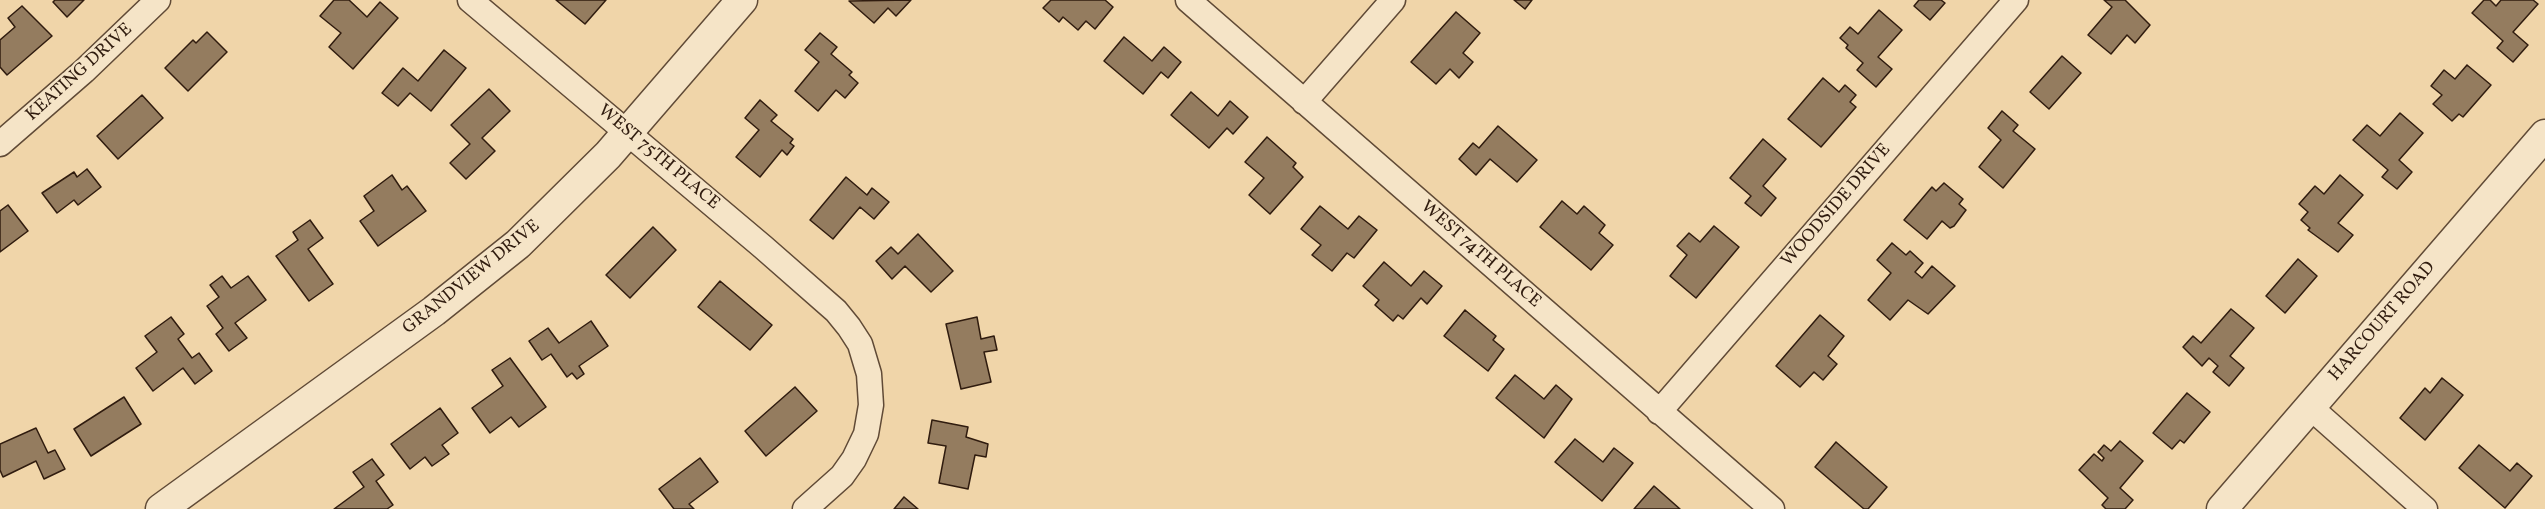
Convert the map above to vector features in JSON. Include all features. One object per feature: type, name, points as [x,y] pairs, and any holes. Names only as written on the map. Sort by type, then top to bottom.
[{"type":"street","name":"KEATING DRIVE","points":[[0,144],[62,92],[158,0]]},
{"type":"street","name":"WEST 75TH PLACE","points":[[470,0],[763,247],[843,319],[860,344],[869,374],[871,394],[868,425],[849,467],[829,490],[805,509]]},
{"type":"street","name":"GRANDVIEW DRIVE","points":[[161,509],[481,276],[574,191],[628,133],[742,0]]},
{"type":"street","name":"WEST 74TH PLACE","points":[[1188,0],[1772,509]]},
{"type":"street","points":[[1304,102],[1393,0]]},
{"type":"street","name":"WOODSIDE DRIVE","points":[[1659,412],[2016,0]]},
{"type":"street","name":"HARCOURT ROAD","points":[[2222,509],[2545,135]]},
{"type":"street","points":[[2310,407],[2426,509]]},
{"type":"building","points":[[55,0],[84,0],[67,17],[53,2]]},
{"type":"building","points":[[334,0],[349,0],[367,17],[380,2],[398,18],[353,69],[329,47],[341,33],[320,16]]},
{"type":"building","points":[[556,0],[606,0],[585,24]]},
{"type":"building","points":[[911,0],[896,16],[888,8],[874,23],[849,1]]},
{"type":"building","points":[[1051,0],[1105,0],[1113,7],[1095,29],[1086,21],[1078,30],[1063,17],[1059,22],[1043,8]]},
{"type":"building","points":[[1514,0],[1532,0],[1525,9]]},
{"type":"building","points":[[1919,0],[1941,0],[1945,3],[1930,20],[1914,6]]},
{"type":"building","points":[[2104,0],[2125,0],[2150,25],[2135,43],[2127,35],[2111,54],[2088,35],[2112,7]]},
{"type":"building","points":[[2484,0],[2490,0],[2496,6],[2501,0],[2533,0],[2538,4],[2513,32],[2528,45],[2513,62],[2497,48],[2503,41],[2472,13]]},
{"type":"building","points":[[22,6],[52,36],[7,75],[0,67],[0,40],[15,27],[8,18]]},
{"type":"building","points":[[1879,10],[1902,30],[1878,57],[1892,69],[1876,87],[1857,70],[1863,63],[1846,48],[1848,45],[1840,38],[1850,27],[1858,34]]},
{"type":"building","points":[[1456,12],[1480,33],[1463,53],[1473,62],[1459,78],[1450,69],[1436,84],[1411,62]]},
{"type":"building","points":[[207,32],[227,52],[188,91],[165,68],[193,40],[196,43]]},
{"type":"building","points":[[820,33],[837,47],[831,54],[852,72],[849,75],[858,83],[845,98],[836,90],[818,111],[795,91],[819,62],[805,50]]},
{"type":"building","points":[[1124,37],[1152,61],[1164,47],[1181,62],[1168,78],[1161,72],[1143,94],[1104,61]]},
{"type":"building","points":[[444,50],[466,68],[431,111],[410,93],[398,106],[382,93],[403,68],[418,81]]},
{"type":"building","points":[[2062,56],[2081,73],[2049,109],[2030,92]]},
{"type":"building","points":[[2467,65],[2491,85],[2463,117],[2459,114],[2452,121],[2433,104],[2442,95],[2431,86],[2444,70],[2455,79]]},
{"type":"building","points":[[1823,78],[1839,92],[1845,85],[1856,95],[1850,102],[1856,107],[1821,147],[1788,119]]},
{"type":"building","points":[[489,89],[510,111],[482,138],[495,151],[466,179],[450,163],[470,144],[451,125]]},
{"type":"building","points":[[1191,92],[1218,116],[1230,101],[1248,117],[1233,134],[1227,128],[1209,148],[1171,115]]},
{"type":"building","points":[[142,95],[163,118],[118,159],[97,136]]},
{"type":"building","points":[[760,100],[777,115],[771,121],[793,139],[790,143],[794,146],[787,155],[782,150],[760,177],[736,157],[759,130],[745,118]]},
{"type":"building","points":[[2002,111],[2018,125],[2013,131],[2035,149],[2003,188],[1979,167],[2001,140],[1988,128]]},
{"type":"building","points":[[2400,113],[2423,133],[2399,160],[2412,172],[2397,189],[2382,177],[2388,170],[2353,140],[2367,125],[2380,136]]},
{"type":"building","points":[[1498,126],[1537,160],[1517,182],[1490,159],[1476,175],[1459,159],[1473,143],[1479,148]]},
{"type":"building","points":[[1267,137],[1296,163],[1293,167],[1303,177],[1270,214],[1249,195],[1264,178],[1245,162]]},
{"type":"building","points":[[1763,139],[1786,159],[1763,186],[1776,198],[1761,216],[1745,203],[1751,196],[1730,178]]},
{"type":"building","points":[[87,169],[101,187],[78,205],[74,200],[57,213],[42,193],[74,172],[77,177]]},
{"type":"building","points":[[392,175],[402,190],[407,186],[426,211],[378,246],[360,221],[374,211],[364,196]]},
{"type":"building","points":[[2340,175],[2363,195],[2338,223],[2353,235],[2338,252],[2308,230],[2310,228],[2301,220],[2308,212],[2299,204],[2315,186],[2324,194]]},
{"type":"building","points":[[846,177],[867,195],[872,188],[889,202],[874,219],[860,207],[833,239],[810,220]]},
{"type":"building","points":[[1944,183],[1963,199],[1959,204],[1966,210],[1954,226],[1950,228],[1942,221],[1927,239],[1904,220],[1932,187],[1936,191]]},
{"type":"building","points":[[1562,201],[1577,214],[1584,206],[1605,225],[1599,233],[1613,245],[1591,270],[1540,227]]},
{"type":"building","points":[[8,205],[28,231],[0,252],[0,211]]},
{"type":"building","points":[[1320,206],[1348,229],[1359,216],[1377,230],[1354,258],[1347,253],[1332,271],[1312,255],[1321,245],[1301,229]]},
{"type":"building","points":[[310,220],[323,238],[308,249],[333,284],[309,301],[276,256],[298,240],[293,232]]},
{"type":"building","points":[[1714,226],[1739,247],[1696,298],[1670,276],[1687,255],[1677,246],[1689,233],[1700,242]]},
{"type":"building","points":[[653,227],[676,250],[630,298],[606,275]]},
{"type":"building","points":[[918,234],[953,271],[931,292],[905,266],[892,279],[876,261],[891,247],[898,254]]},
{"type":"building","points":[[1892,243],[1906,255],[1910,251],[1923,263],[1915,272],[1922,278],[1932,266],[1955,286],[1928,314],[1908,300],[1890,320],[1868,300],[1891,273],[1877,260]]},
{"type":"building","points":[[2298,259],[2317,276],[2285,313],[2266,296]]},
{"type":"building","points":[[1384,262],[1411,286],[1424,271],[1442,286],[1427,304],[1421,298],[1403,319],[1398,315],[1393,321],[1375,305],[1379,300],[1363,286]]},
{"type":"building","points":[[222,276],[231,288],[248,276],[266,300],[235,323],[247,338],[229,351],[216,334],[223,328],[207,306],[219,297],[210,285]]},
{"type":"building","points":[[720,281],[772,325],[750,350],[698,307]]},
{"type":"building","points":[[2231,309],[2254,328],[2230,356],[2244,368],[2229,386],[2213,372],[2218,366],[2209,358],[2202,366],[2183,347],[2193,336],[2201,343]]},
{"type":"building","points":[[1465,310],[1496,336],[1493,340],[1504,349],[1488,371],[1444,336]]},
{"type":"building","points":[[1820,315],[1844,336],[1828,356],[1837,364],[1823,380],[1814,372],[1800,387],[1776,366]]},
{"type":"building","points":[[171,317],[184,334],[178,339],[192,358],[199,353],[212,371],[195,384],[183,368],[153,391],[136,368],[157,352],[145,336]]},
{"type":"building","points":[[977,317],[981,339],[994,336],[997,350],[984,352],[991,382],[961,389],[946,324]]},
{"type":"building","points":[[591,321],[608,346],[579,366],[584,374],[577,379],[572,373],[567,377],[551,354],[542,360],[529,341],[548,328],[559,343]]},
{"type":"building","points":[[510,358],[546,407],[519,427],[511,417],[490,433],[472,408],[503,386],[492,370]]},
{"type":"building","points":[[1515,375],[1544,399],[1556,385],[1572,399],[1544,438],[1496,398]]},
{"type":"building","points":[[2442,378],[2463,395],[2425,440],[2400,418],[2425,388],[2430,393]]},
{"type":"building","points":[[795,387],[817,411],[766,456],[745,431]]},
{"type":"building","points":[[2187,393],[2210,412],[2184,443],[2180,440],[2172,449],[2153,433]]},
{"type":"building","points":[[124,397],[141,424],[91,456],[74,429]]},
{"type":"building","points":[[440,408],[458,433],[442,445],[449,454],[432,466],[425,457],[410,469],[391,444]]},
{"type":"building","points":[[932,420],[968,427],[966,437],[988,444],[986,457],[975,455],[968,489],[939,483],[946,446],[928,443]]},
{"type":"building","points":[[36,428],[48,453],[55,450],[65,469],[44,479],[36,461],[3,477],[0,470],[0,444]]},
{"type":"building","points":[[1575,439],[1603,462],[1614,448],[1633,463],[1602,501],[1555,462]]},
{"type":"building","points":[[2120,441],[2143,461],[2120,488],[2133,500],[2125,509],[2106,509],[2102,505],[2108,498],[2079,470],[2094,454],[2102,461],[2104,458],[2098,452],[2104,445],[2111,451]]},
{"type":"building","points":[[1836,442],[1887,487],[1868,509],[1864,509],[1815,467]]},
{"type":"building","points":[[2479,445],[2510,471],[2517,463],[2532,476],[2505,508],[2459,468]]},
{"type":"building","points":[[700,458],[718,482],[689,504],[694,509],[674,509],[659,489]]},
{"type":"building","points":[[372,459],[384,475],[376,481],[393,505],[387,509],[334,509],[364,487],[353,472]]},
{"type":"building","points":[[1654,486],[1680,509],[1634,509]]},
{"type":"building","points":[[904,497],[918,509],[894,509]]}]
